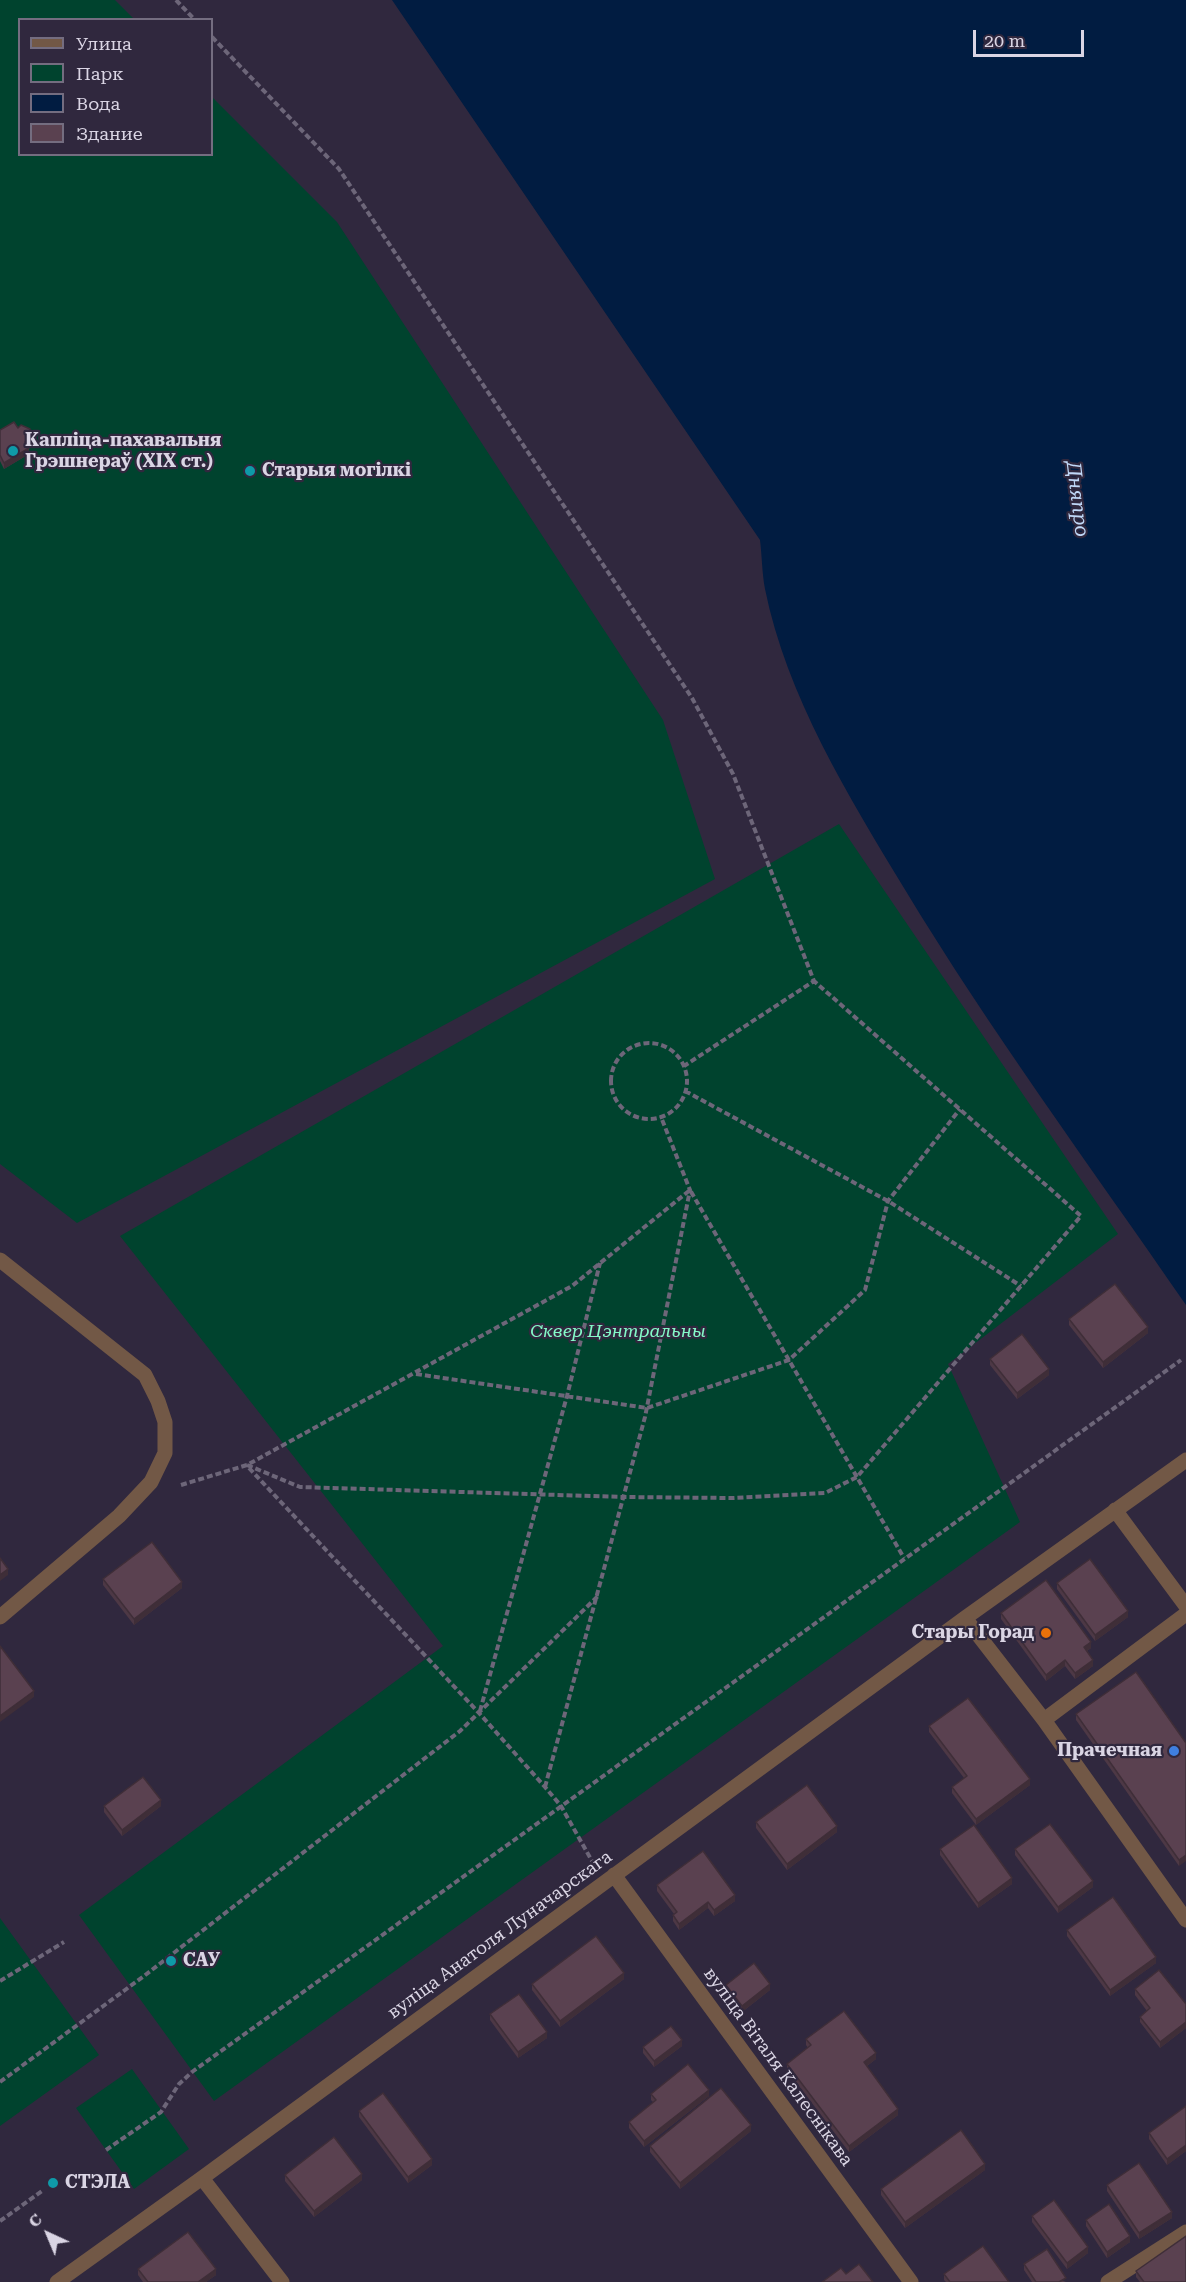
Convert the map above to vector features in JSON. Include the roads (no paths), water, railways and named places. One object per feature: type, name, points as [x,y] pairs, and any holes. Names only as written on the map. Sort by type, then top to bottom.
[{"type":"street","points":[[0,1260],[145,1375],[165,1422],[165,1453],[152,1482],[119,1516],[0,1617]]},
{"type":"street","name":"вуліца Анатоля Луначарскага","points":[[57,2282],[965,1618],[1186,1460]]},
{"type":"street","points":[[1115,1510],[1186,1606]]},
{"type":"street","points":[[1044,1720],[1186,1614]]},
{"type":"street","points":[[965,1618],[1044,1720],[1186,1920]]},
{"type":"street","name":"вуліца Віталя Калеснікава","points":[[609,1879],[910,2282]]},
{"type":"street","points":[[202,2178],[282,2282]]},
{"type":"street","points":[[1108,2282],[1186,2232]]},
{"type":"water","name":"Дняпро","points":[[392,0],[1186,0],[1186,1305],[971,994],[904,888],[841,781],[804,707],[788,668],[765,589],[760,540]]},
{"type":"place","name":"Капліца-пахавальня Грэшнераў (XIX ст.)","points":[[13,451]]},
{"type":"place","name":"Старыя могілкі","points":[[250,471]]},
{"type":"place","name":"Стары Горад","points":[[1046,1633]]},
{"type":"place","name":"Прачечная","points":[[1174,1751]]},
{"type":"place","name":"САУ","points":[[171,1961]]},
{"type":"place","name":"СТЭЛА","points":[[53,2183]]},
{"type":"park label","name":"Сквер Цэнтральны","points":[[618,1332]]}]
